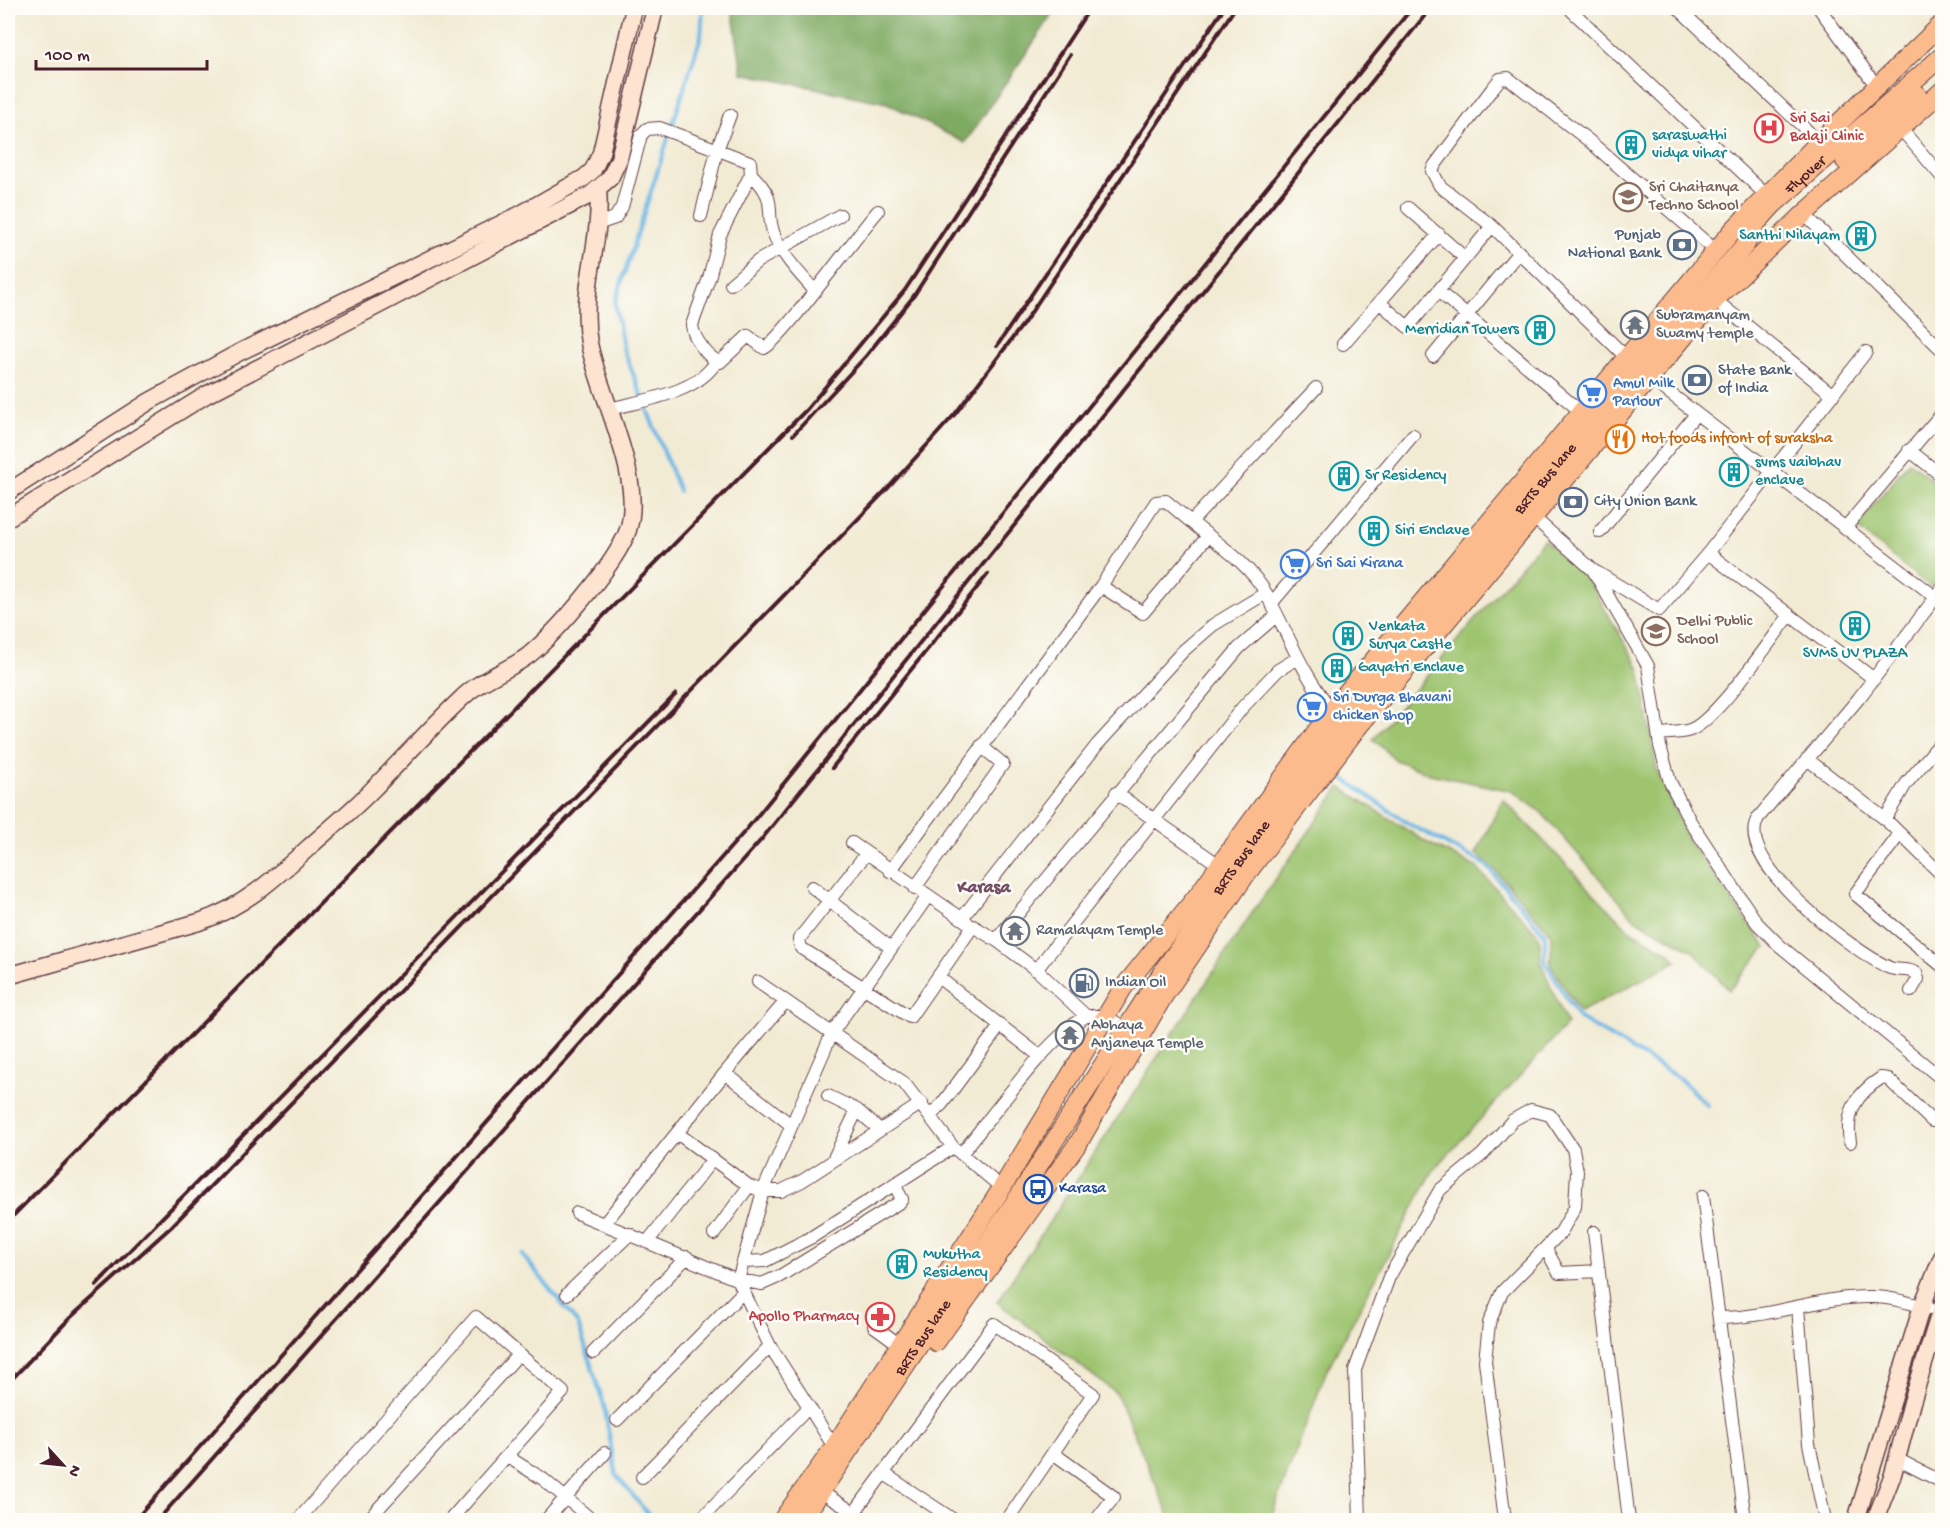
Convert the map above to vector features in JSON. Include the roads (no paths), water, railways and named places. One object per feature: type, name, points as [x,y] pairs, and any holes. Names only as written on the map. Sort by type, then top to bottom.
[{"type":"main road","points":[[782,1521],[834,1447],[1002,1188],[1105,1016],[1152,950],[1197,896],[1332,710],[1716,251],[1774,206],[1819,142],[1878,88],[1942,24]]},
{"type":"main road","name":"Flyover","points":[[1754,236],[1774,206],[1942,56]]},
{"type":"main road","name":"Flyover","points":[[1774,206],[1942,71]]},
{"type":"main road","points":[[814,1521],[929,1351],[1079,1142],[1132,1032],[1245,876],[1355,731],[1715,300],[1804,214],[1942,91]]},
{"type":"main road","name":"BRTS Bus lane","points":[[802,1521],[1019,1196],[1132,1032],[1260,832],[1342,724],[1670,331],[1754,236]]},
{"type":"street","points":[[8,492],[150,401],[240,352],[519,215],[584,178],[593,170],[601,153],[634,8]]},
{"type":"street","points":[[8,518],[206,395],[598,189],[610,178],[619,159],[655,8]]},
{"type":"street","points":[[1575,8],[1572,11],[1774,206]]},
{"type":"street","points":[[1678,8],[1819,142]]},
{"type":"street","points":[[1824,10],[1878,88]]},
{"type":"street","points":[[1627,358],[1492,226],[1440,186],[1432,171],[1492,89],[1506,77],[1588,140],[1716,251]]},
{"type":"street","points":[[701,216],[717,150],[730,115]]},
{"type":"street","points":[[600,223],[615,218],[622,207],[641,135],[647,129],[660,128],[750,162],[751,174],[720,235],[709,278],[692,325],[697,338],[716,362]]},
{"type":"street","points":[[1901,129],[1942,177]]},
{"type":"street","points":[[751,174],[770,197],[774,234],[781,250],[814,290]]},
{"type":"street","points":[[8,976],[222,915],[246,900],[371,791],[470,690],[528,656],[552,632],[597,579],[619,549],[628,529],[630,510],[628,475],[589,343],[587,307],[600,223],[598,189]]},
{"type":"street","points":[[1408,208],[1466,258]]},
{"type":"street","points":[[716,362],[722,361],[748,336],[764,348],[771,345],[788,328],[814,290],[878,211]]},
{"type":"street","points":[[1804,214],[1942,350]]},
{"type":"street","points":[[731,284],[758,261],[840,215]]},
{"type":"street","points":[[1380,303],[1408,327],[1492,226]]},
{"type":"street","points":[[1343,344],[1439,234]]},
{"type":"street","points":[[1433,356],[1518,252]]},
{"type":"street","points":[[1438,291],[1580,411]]},
{"type":"street","points":[[1715,300],[1833,395]]},
{"type":"street","points":[[1533,517],[1593,570],[1659,610],[1773,473],[1866,352]]},
{"type":"street","points":[[610,409],[691,383],[712,369],[716,362]]},
{"type":"street","points":[[1650,378],[1845,528],[1940,597],[1758,818],[1754,828],[1755,841],[1768,864],[1795,899],[1839,936],[1892,969],[1916,973],[1918,979],[1911,992]]},
{"type":"street","points":[[1191,522],[1316,388]]},
{"type":"street","points":[[1845,528],[1942,413]]},
{"type":"street","points":[[1600,532],[1696,414]]},
{"type":"street","points":[[996,940],[1239,648],[1271,604],[1413,435]]},
{"type":"street","points":[[1909,450],[1942,476]]},
{"type":"street","points":[[890,871],[1101,586],[1156,501],[1166,501],[1240,562],[1271,604],[1298,658],[1332,710]]},
{"type":"street","points":[[1101,586],[1143,613],[1208,536]]},
{"type":"street","points":[[1708,553],[1874,679]]},
{"type":"street","points":[[1593,570],[1648,666],[1658,734],[1670,782],[1690,821],[1757,923],[1779,945],[1941,1075]]},
{"type":"street","points":[[962,918],[1096,745],[1183,651],[1213,625],[1271,604]]},
{"type":"street","points":[[1658,734],[1692,729],[1707,717],[1732,690],[1790,615]]},
{"type":"street","points":[[1036,970],[1242,708],[1278,670],[1298,658]]},
{"type":"street","points":[[1885,819],[1906,784],[1942,741]]},
{"type":"street","points":[[915,888],[1003,764],[981,747]]},
{"type":"street","points":[[1807,759],[1885,819],[1942,874]]},
{"type":"street","points":[[1116,793],[1219,865]]},
{"type":"street","points":[[1899,835],[1855,894],[1942,966]]},
{"type":"street","points":[[852,843],[915,888],[996,940],[1036,970],[1086,1016]]},
{"type":"street","points":[[866,854],[798,943],[910,1017],[973,926]]},
{"type":"street","points":[[812,887],[891,948]]},
{"type":"street","points":[[834,1447],[770,1346],[741,1274],[764,1191],[832,1033],[928,896]]},
{"type":"street","points":[[938,977],[1041,1057]]},
{"type":"street","points":[[758,982],[903,1083],[922,1103],[962,1155],[1002,1188]]},
{"type":"street","points":[[607,1220],[785,1002]]},
{"type":"street","points":[[618,1420],[741,1274],[962,1155],[1041,1057],[1072,1024],[1086,1016],[1105,1016],[1132,1032]]},
{"type":"street","points":[[931,1115],[942,1104],[1000,1026]]},
{"type":"street","points":[[725,1073],[791,1125]]},
{"type":"street","points":[[1850,1142],[1849,1110],[1881,1078],[1888,1080],[1932,1121],[1942,1121]]},
{"type":"street","points":[[828,1096],[857,1110],[880,1130]]},
{"type":"street","points":[[676,1133],[749,1186],[764,1191],[781,1191],[832,1163],[922,1103]]},
{"type":"street","points":[[832,1163],[857,1110]]},
{"type":"street","points":[[1360,1521],[1355,1370],[1389,1277],[1440,1190],[1483,1154],[1513,1120],[1531,1110],[1550,1115],[1573,1149],[1577,1171],[1575,1207],[1561,1232],[1502,1292],[1489,1323],[1485,1361],[1505,1521]]},
{"type":"street","points":[[650,1239],[712,1160]]},
{"type":"street","points":[[714,1234],[749,1186]]},
{"type":"street","points":[[577,1213],[607,1220],[630,1234],[650,1239],[687,1257],[741,1274],[762,1284],[780,1276],[900,1202],[897,1191]]},
{"type":"street","points":[[1703,1196],[1745,1521]]},
{"type":"street","points":[[1594,1232],[1629,1521]]},
{"type":"street","points":[[567,1294],[630,1234]]},
{"type":"street","points":[[1546,1249],[1559,1273],[1599,1271]]},
{"type":"street","points":[[593,1353],[687,1257]]},
{"type":"street","points":[[1856,1521],[1922,1306],[1942,1257]]},
{"type":"street","points":[[1719,1318],[1750,1318],[1798,1307],[1875,1297],[1942,1308],[1911,1402],[1897,1459],[1875,1521]]},
{"type":"street","points":[[1798,1307],[1809,1444],[1825,1521]]},
{"type":"street","points":[[298,1521],[476,1317],[563,1392],[450,1521]]},
{"type":"street","points":[[854,1513],[994,1324],[1093,1394],[1007,1521]]},
{"type":"street","points":[[874,1326],[900,1345]]},
{"type":"street","points":[[642,1477],[770,1346]]},
{"type":"street","points":[[368,1521],[519,1354]]},
{"type":"street","points":[[700,1521],[809,1407]]},
{"type":"street","points":[[546,1521],[605,1453]]},
{"type":"street","points":[[1053,1453],[1114,1497],[1096,1521]]},
{"type":"street","points":[[508,1457],[566,1498],[592,1521]]},
{"type":"street","points":[[1897,1459],[1942,1482]]},
{"type":"street","points":[[884,1473],[954,1521]]},
{"type":"street","points":[[829,1497],[866,1521]]},
{"type":"waterway","points":[[679,491],[623,348],[615,303],[701,36],[703,8]]},
{"type":"waterway","points":[[1341,777],[1409,824],[1486,865],[1545,934],[1545,962],[1579,1018],[1679,1078],[1707,1105]]},
{"type":"waterway","points":[[522,1254],[578,1324],[604,1405],[616,1475],[653,1520]]},
{"type":"railway","points":[[8,1221],[807,409],[905,290],[1090,8]]},
{"type":"railway","points":[[997,346],[1224,8]]},
{"type":"railway","points":[[8,1383],[70,1318],[171,1227],[890,486],[955,414],[1024,323],[1235,8]]},
{"type":"railway","points":[[135,1520],[746,830],[1412,8]]},
{"type":"railway","points":[[158,1520],[761,840],[1431,8]]},
{"type":"railway","points":[[793,435],[866,356],[913,297],[1070,55]]},
{"type":"railway","points":[[832,768],[988,574]]},
{"type":"railway","points":[[96,1285],[676,694]]},
{"type":"place","name":"Sri Sai Balaji Clinic","points":[[1769,128]]},
{"type":"place","name":"saraswathi vidya vihar","points":[[1631,145]]},
{"type":"place","name":"Sri Chaitanya Techno School","points":[[1628,197]]},
{"type":"place","name":"Santhi Nilayam","points":[[1861,236]]},
{"type":"place","name":"Punjab National Bank","points":[[1682,245]]},
{"type":"place","name":"Subramanyam Swamy temple","points":[[1635,325]]},
{"type":"place","name":"Merridian Towers","points":[[1540,330]]},
{"type":"place","name":"State Bank of India","points":[[1697,380]]},
{"type":"place","name":"Amul Milk Parlour","points":[[1592,393]]},
{"type":"place","name":"Hot foods infront of suraksha","points":[[1620,439]]},
{"type":"place","name":"svms vaibhav enclave","points":[[1734,472]]},
{"type":"place","name":"Sr Residency","points":[[1344,476]]},
{"type":"place","name":"City Union Bank","points":[[1573,502]]},
{"type":"place","name":"Siri Enclave","points":[[1374,531]]},
{"type":"place","name":"Sri Sai Kirana","points":[[1295,564]]},
{"type":"place","name":"SVMS UV PLAZA","points":[[1855,626]]},
{"type":"place","name":"Delhi Public School","points":[[1656,631]]},
{"type":"place","name":"Venkata Surya Castle","points":[[1348,636]]},
{"type":"place","name":"Gayatri Enclave","points":[[1337,668]]},
{"type":"place","name":"Sri Durga Bhavani chicken shop","points":[[1312,707]]},
{"type":"place","name":"Ramalayam Temple","points":[[1015,931]]},
{"type":"place","name":"Indian Oil","points":[[1084,983]]},
{"type":"place","name":"Abhaya Anjaneya Temple","points":[[1070,1035]]},
{"type":"place","name":"Karasa","points":[[1038,1189]]},
{"type":"place","name":"Mukutha Residency","points":[[902,1264]]},
{"type":"place","name":"Apollo Pharmacy","points":[[880,1317]]},
{"type":"district","name":"Karasa","points":[[984,888]]}]
